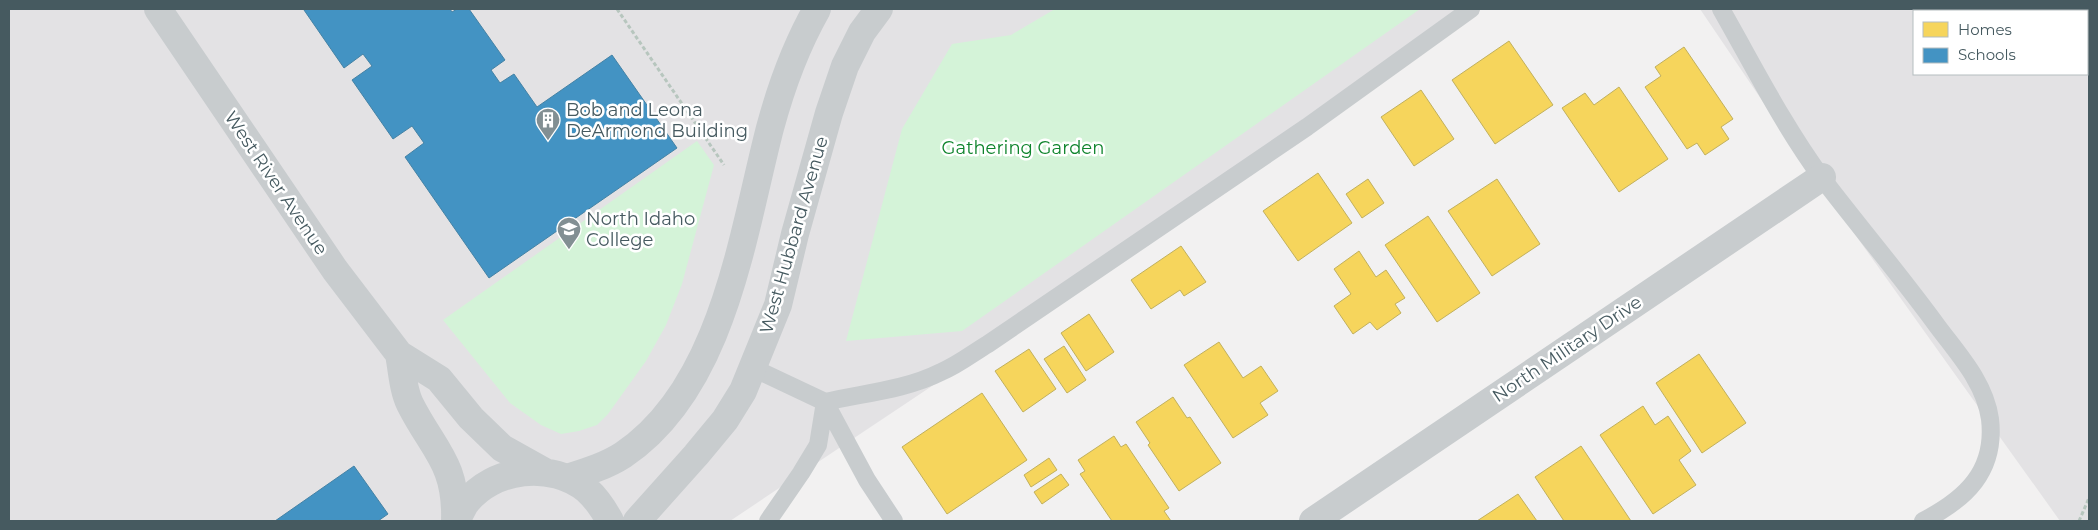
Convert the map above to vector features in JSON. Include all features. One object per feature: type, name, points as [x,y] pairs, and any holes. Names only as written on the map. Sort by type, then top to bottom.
[{"type":"street","name":"West River Avenue","points":[[158,9],[335,270],[399,354],[439,379],[471,418],[502,448],[587,490],[603,508],[610,521]]},
{"type":"street","points":[[455,521],[466,504],[482,488],[501,477],[523,471],[556,475],[611,462],[634,447],[653,431],[668,414],[709,346],[729,288],[771,127],[787,74],[804,32],[817,9]]},
{"type":"street","name":"West Hubbard Avenue","points":[[637,521],[725,420],[743,391],[778,306],[795,234],[829,113],[845,66],[862,32],[879,9]]},
{"type":"street","name":"North Military Drive","points":[[1312,521],[1822,177]]},
{"type":"street","name":"West River Avenue","points":[[399,354],[409,402],[449,471],[456,503],[455,521]]},
{"type":"lane","points":[[753,368],[825,402],[882,392],[914,383],[942,372],[1307,127],[1471,9]]},
{"type":"lane","points":[[1721,9],[1795,137],[1822,177],[1898,273],[1976,378],[1985,400],[1990,418],[1991,445],[1988,458],[1981,472],[1973,485],[1956,501],[1923,521]]},
{"type":"lane","points":[[768,521],[801,474],[818,445],[825,402]]},
{"type":"lane","points":[[825,402],[866,480],[894,521]]},
{"type":"path","points":[[617,9],[724,165]]},
{"type":"path","points":[[2079,521],[2089,498]]},
{"type":"shaded area","name":"North Idaho College","points":[[9,9],[1479,9],[962,366],[730,521],[9,521]]},
{"type":"shaded area","points":[[1700,9],[2089,9],[2089,521],[2060,521],[1816,180]]},
{"type":"green space","name":"Gathering Garden","points":[[1055,9],[1420,9],[962,331],[846,341],[902,129],[952,44],[1011,35]]},
{"type":"green space","points":[[697,141],[714,165],[682,284],[666,325],[646,361],[608,414],[597,425],[561,434],[541,425],[510,403],[443,320]]},
{"type":"building: Homes","points":[[1509,41],[1553,105],[1495,144],[1452,80]]},
{"type":"building: Homes","points":[[1684,47],[1733,119],[1721,127],[1729,139],[1705,155],[1697,143],[1687,149],[1645,87],[1661,76],[1655,67]]},
{"type":"building: Homes","points":[[1619,87],[1668,159],[1619,192],[1562,108],[1585,93],[1594,105]]},
{"type":"building: Homes","points":[[1421,90],[1454,139],[1414,166],[1381,117]]},
{"type":"building: Homes","points":[[1318,173],[1352,223],[1298,261],[1263,211]]},
{"type":"building: Homes","points":[[1368,179],[1384,203],[1362,218],[1346,194]]},
{"type":"building: Homes","points":[[1497,179],[1540,244],[1492,276],[1448,211]]},
{"type":"building: Homes","points":[[1428,216],[1480,293],[1437,322],[1385,245]]},
{"type":"building: Homes","points":[[1181,246],[1206,282],[1184,296],[1180,290],[1151,309],[1131,280]]},
{"type":"building: Homes","points":[[1359,251],[1376,277],[1386,270],[1405,298],[1395,304],[1401,313],[1377,330],[1370,322],[1353,334],[1334,306],[1351,294],[1334,269]]},
{"type":"building: Homes","points":[[1089,314],[1114,352],[1086,371],[1061,333]]},
{"type":"building: Homes","points":[[1219,342],[1243,378],[1261,366],[1278,391],[1260,403],[1268,415],[1233,438],[1184,365]]},
{"type":"building: Homes","points":[[1064,346],[1086,380],[1067,393],[1044,359]]},
{"type":"building: Homes","points":[[1029,349],[1056,389],[1023,412],[995,371]]},
{"type":"building: Homes","points":[[1699,354],[1746,423],[1702,453],[1656,383]]},
{"type":"building: Homes","points":[[982,393],[1027,460],[947,514],[902,447]]},
{"type":"building: Homes","points":[[1173,397],[1187,418],[1190,417],[1221,463],[1179,491],[1148,445],[1150,443],[1136,422]]},
{"type":"building: Homes","points":[[1643,406],[1655,425],[1668,416],[1691,451],[1679,460],[1696,485],[1653,514],[1600,435]]},
{"type":"building: Homes","points":[[1114,436],[1121,447],[1126,444],[1169,508],[1164,511],[1171,521],[1112,521],[1080,474],[1085,471],[1078,460]]},
{"type":"building: Homes","points":[[1581,446],[1631,521],[1564,521],[1535,477]]},
{"type":"building: Homes","points":[[1049,458],[1057,470],[1031,487],[1024,475]]},
{"type":"building: Homes","points":[[1061,474],[1069,485],[1042,504],[1034,492]]},
{"type":"building: Homes","points":[[1518,494],[1537,521],[1477,521]]},
{"type":"building: Schools","name":"Bob and Leona DeArmond Building","points":[[305,9],[450,9],[452,12],[457,9],[469,9],[505,60],[491,70],[500,83],[514,74],[537,107],[612,55],[677,148],[489,278],[405,157],[424,143],[412,126],[393,139],[352,80],[372,66],[363,54],[344,68]]},
{"type":"building: Schools","points":[[354,466],[388,514],[378,521],[275,521]]},
{"type":"place","name":"Bob and Leona DeArmond Building","points":[[548,141]]},
{"type":"place","name":"North Idaho College","points":[[569,250]]}]
